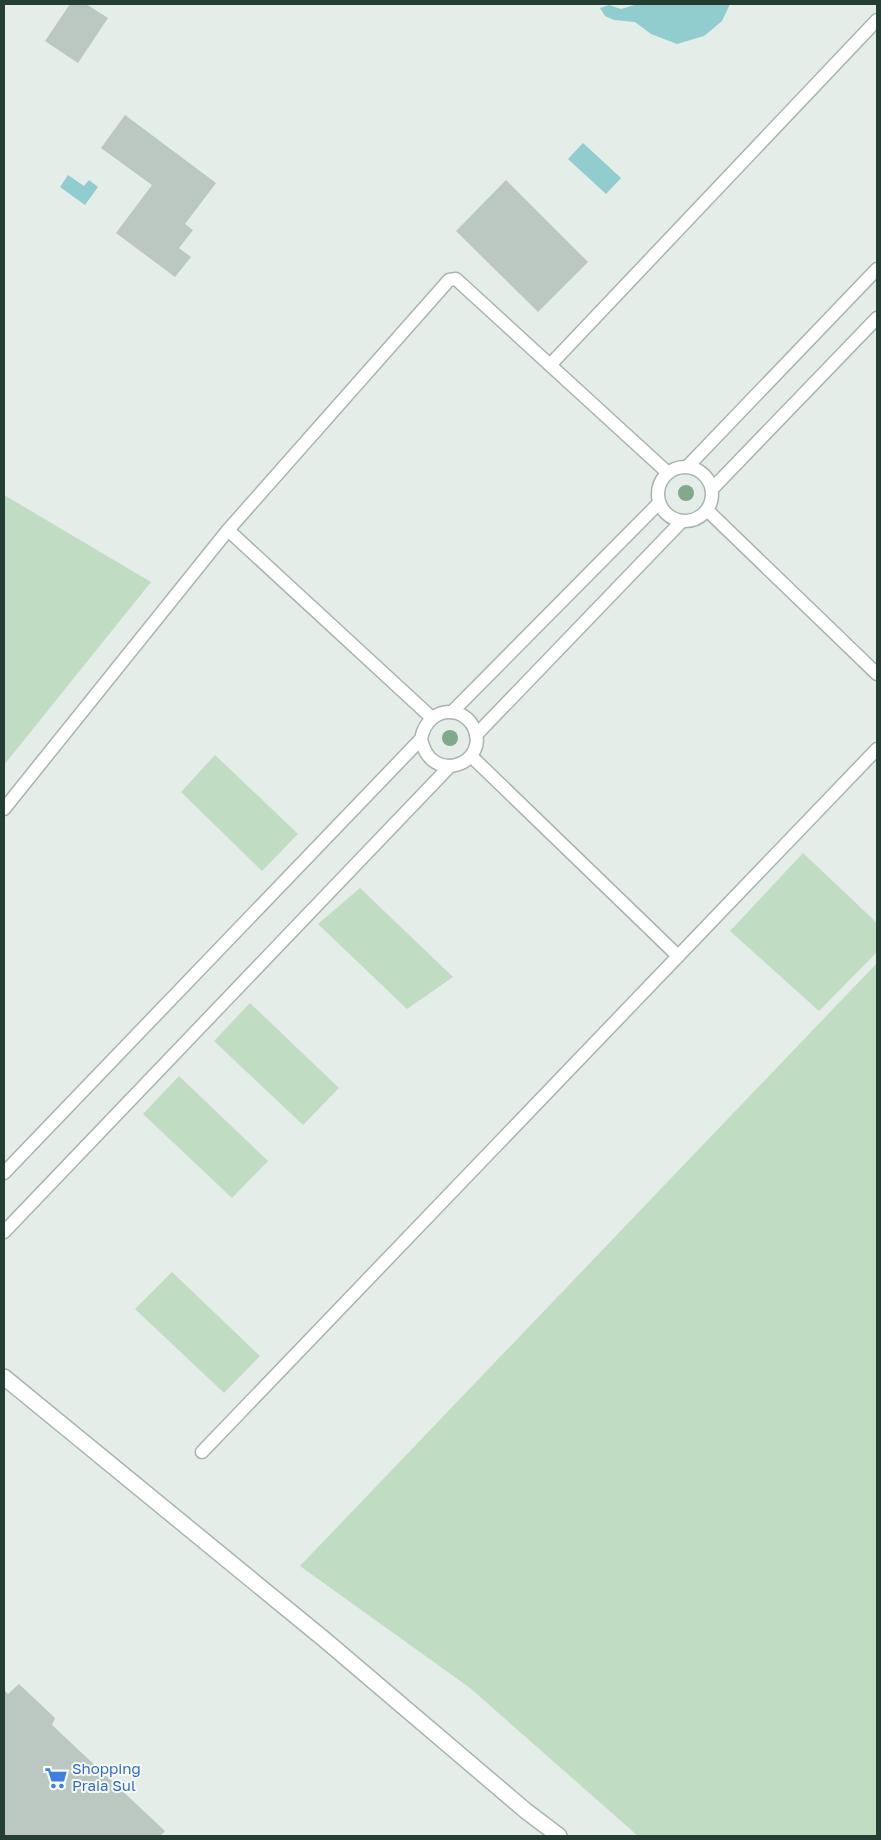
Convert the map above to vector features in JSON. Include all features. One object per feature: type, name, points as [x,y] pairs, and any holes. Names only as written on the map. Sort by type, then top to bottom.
[{"type":"street","points":[[4,1377],[325,1640],[526,1811],[559,1836]]},
{"type":"lane","points":[[550,365],[877,20]]},
{"type":"lane","points":[[688,466],[877,269]]},
{"type":"lane","points":[[4,810],[228,530],[449,280],[456,279],[668,473]]},
{"type":"lane","points":[[712,489],[877,318]]},
{"type":"lane","points":[[679,466],[688,466],[704,474],[712,489],[712,498],[707,510],[697,518],[682,521],[670,517],[659,503],[659,484],[668,473],[679,466]]},
{"type":"lane","points":[[452,712],[659,503]]},
{"type":"lane","points":[[707,510],[877,674]]},
{"type":"lane","points":[[476,735],[682,521]]},
{"type":"lane","points":[[228,530],[432,718]]},
{"type":"lane","points":[[4,1173],[421,739],[423,730],[432,718],[443,712],[452,712],[468,719],[476,735],[476,744],[471,756],[461,764],[450,766],[434,763],[428,757],[421,739]]},
{"type":"lane","points":[[202,1452],[877,749]]},
{"type":"lane","points":[[471,756],[678,956]]},
{"type":"lane","points":[[4,1232],[450,766]]},
{"type":"green space","points":[[4,495],[151,582],[4,765]]},
{"type":"green space","points":[[215,755],[298,834],[262,871],[181,792]]},
{"type":"green space","points":[[803,853],[877,923],[877,952],[819,1011],[730,931]]},
{"type":"green space","points":[[360,888],[453,977],[407,1009],[318,924]]},
{"type":"green space","points":[[877,963],[877,1836],[638,1836],[470,1688],[300,1566]]},
{"type":"green space","points":[[250,1003],[339,1088],[303,1125],[214,1041]]},
{"type":"green space","points":[[179,1076],[268,1161],[232,1198],[143,1114]]},
{"type":"green space","points":[[172,1272],[260,1356],[224,1393],[135,1309]]},
{"type":"water","points":[[638,4],[730,4],[722,21],[704,36],[677,44],[651,34],[635,22],[614,20],[605,16],[600,8],[609,5],[621,9]]},
{"type":"water","points":[[583,143],[621,178],[606,194],[568,159]]},
{"type":"water","points":[[68,175],[84,186],[89,180],[98,187],[85,205],[60,187]]},
{"type":"building","points":[[70,4],[86,4],[108,18],[78,63],[45,41]]},
{"type":"building","points":[[125,115],[216,183],[185,224],[193,230],[179,248],[191,257],[175,277],[116,233],[152,185],[101,148]]},
{"type":"building","points":[[506,180],[588,262],[538,312],[456,231]]},
{"type":"building","name":"Shopping Praia Sul","points":[[19,1684],[55,1718],[52,1725],[165,1831],[160,1836],[4,1836],[4,1690],[8,1694]]},
{"type":"place","name":"Shopping Praia Sul","points":[[56,1778]]}]
